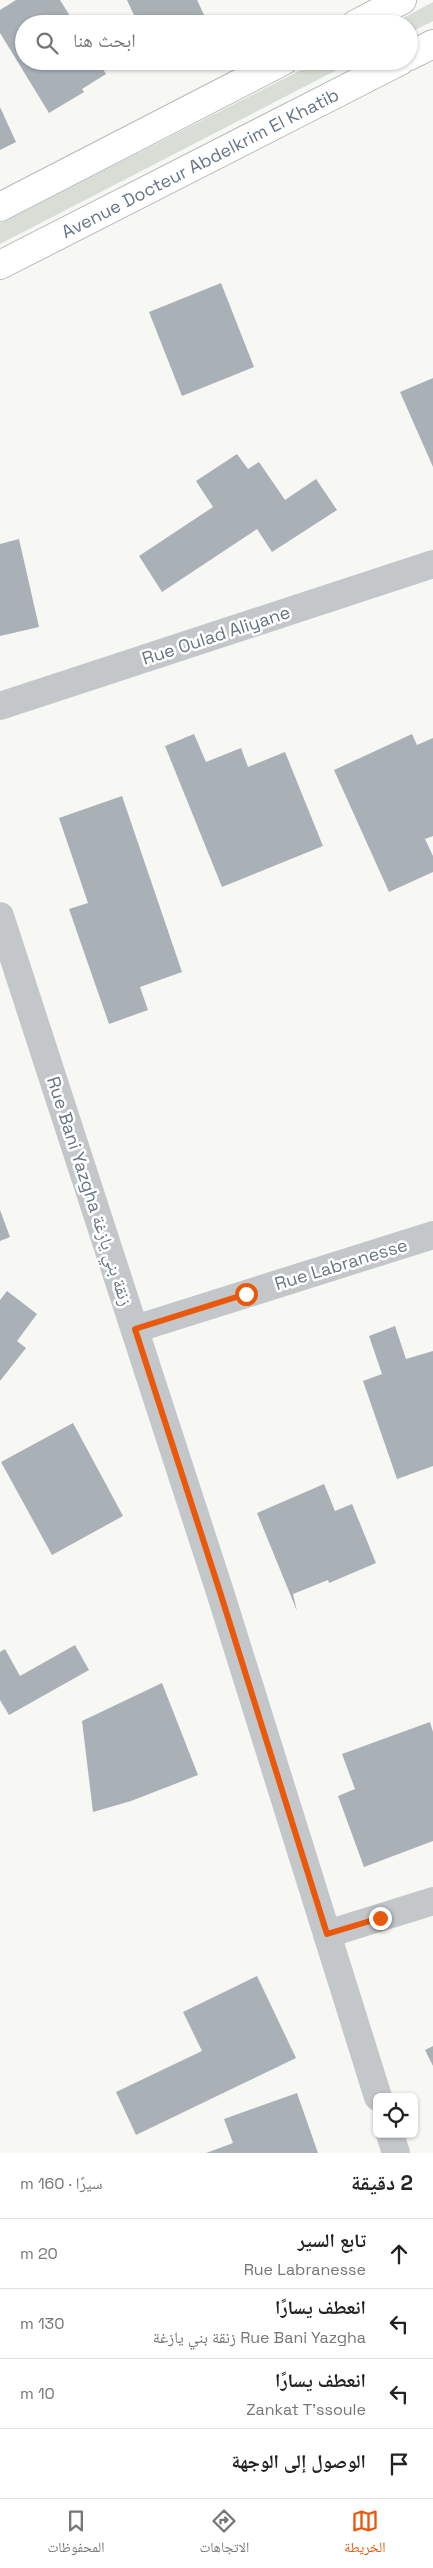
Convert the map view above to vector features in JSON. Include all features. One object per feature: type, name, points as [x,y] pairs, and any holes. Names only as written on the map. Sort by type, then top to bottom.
[{"type":"main road","points":[[373,15],[402,0]]},
{"type":"main road","points":[[418,52],[433,44]]},
{"type":"main road","points":[[0,207],[266,70]]},
{"type":"main road","name":"Avenue Docteur Abdelkrim El Khatib","points":[[0,264],[382,70]]},
{"type":"street","name":"Rue Oulad Aliyane","points":[[0,706],[433,564]]},
{"type":"street","name":"Rue Bani Yazgha زنقة بني يازغة","points":[[0,916],[220,1592],[377,2093]]},
{"type":"street","name":"Rue Labranesse","points":[[135,1329],[433,1235]]},
{"type":"street","points":[[327,1934],[433,1901]]},
{"type":"street","points":[[391,2138],[396,2153]]},
{"type":"shaded area","points":[[433,2],[433,21],[418,28],[418,15],[409,15]]},
{"type":"shaded area","points":[[301,70],[337,70],[0,244],[0,223]]},
{"type":"building","points":[[16,0],[60,0],[69,15],[15,15],[15,57],[0,33],[0,10]]},
{"type":"building","points":[[127,0],[197,0],[204,15],[134,15]]},
{"type":"building","points":[[23,70],[104,70],[106,74],[82,89],[84,92],[49,113]]},
{"type":"building","points":[[0,107],[16,142],[0,150]]},
{"type":"building","points":[[221,283],[254,367],[182,396],[149,312]]},
{"type":"building","points":[[433,378],[433,467],[400,392]]},
{"type":"building","points":[[237,454],[248,469],[259,462],[285,500],[316,479],[337,510],[272,552],[257,529],[162,592],[139,556],[213,507],[196,481]]},
{"type":"building","points":[[19,539],[39,627],[0,636],[0,544]]},
{"type":"building","points":[[194,734],[206,762],[241,748],[248,767],[285,752],[323,846],[222,887],[165,746]]},
{"type":"building","points":[[412,734],[417,745],[433,738],[433,836],[425,839],[433,856],[433,872],[389,892],[334,770]]},
{"type":"building","points":[[122,796],[182,972],[140,987],[148,1010],[109,1024],[69,909],[88,903],[59,818]]},
{"type":"building","points":[[0,1210],[10,1237],[0,1241]]},
{"type":"building","points":[[7,1291],[37,1314],[17,1341],[26,1348],[0,1381],[0,1300]]},
{"type":"building","points":[[395,1326],[406,1359],[433,1351],[433,1466],[397,1479],[363,1381],[382,1374],[369,1336]]},
{"type":"building","points":[[73,1423],[123,1516],[52,1555],[1,1462]]},
{"type":"building","points":[[324,1484],[335,1511],[352,1504],[376,1563],[329,1583],[328,1580],[293,1594],[297,1611],[257,1513]]},
{"type":"building","points":[[75,1645],[89,1670],[9,1715],[0,1700],[0,1652],[5,1649],[20,1676]]},
{"type":"building","points":[[162,1683],[198,1775],[131,1801],[93,1812],[82,1721]]},
{"type":"building","points":[[430,1722],[433,1732],[433,1841],[364,1867],[338,1796],[355,1789],[342,1754]]},
{"type":"building","points":[[257,1976],[296,2058],[136,2135],[116,2092],[202,2051],[183,2012]]},
{"type":"building","points":[[433,2046],[433,2066],[425,2050]]},
{"type":"building","points":[[297,2093],[318,2153],[206,2153],[233,2143],[224,2119]]},
{"type":"route","points":[[246,1294],[135,1329],[327,1934],[380,1918]]}]
